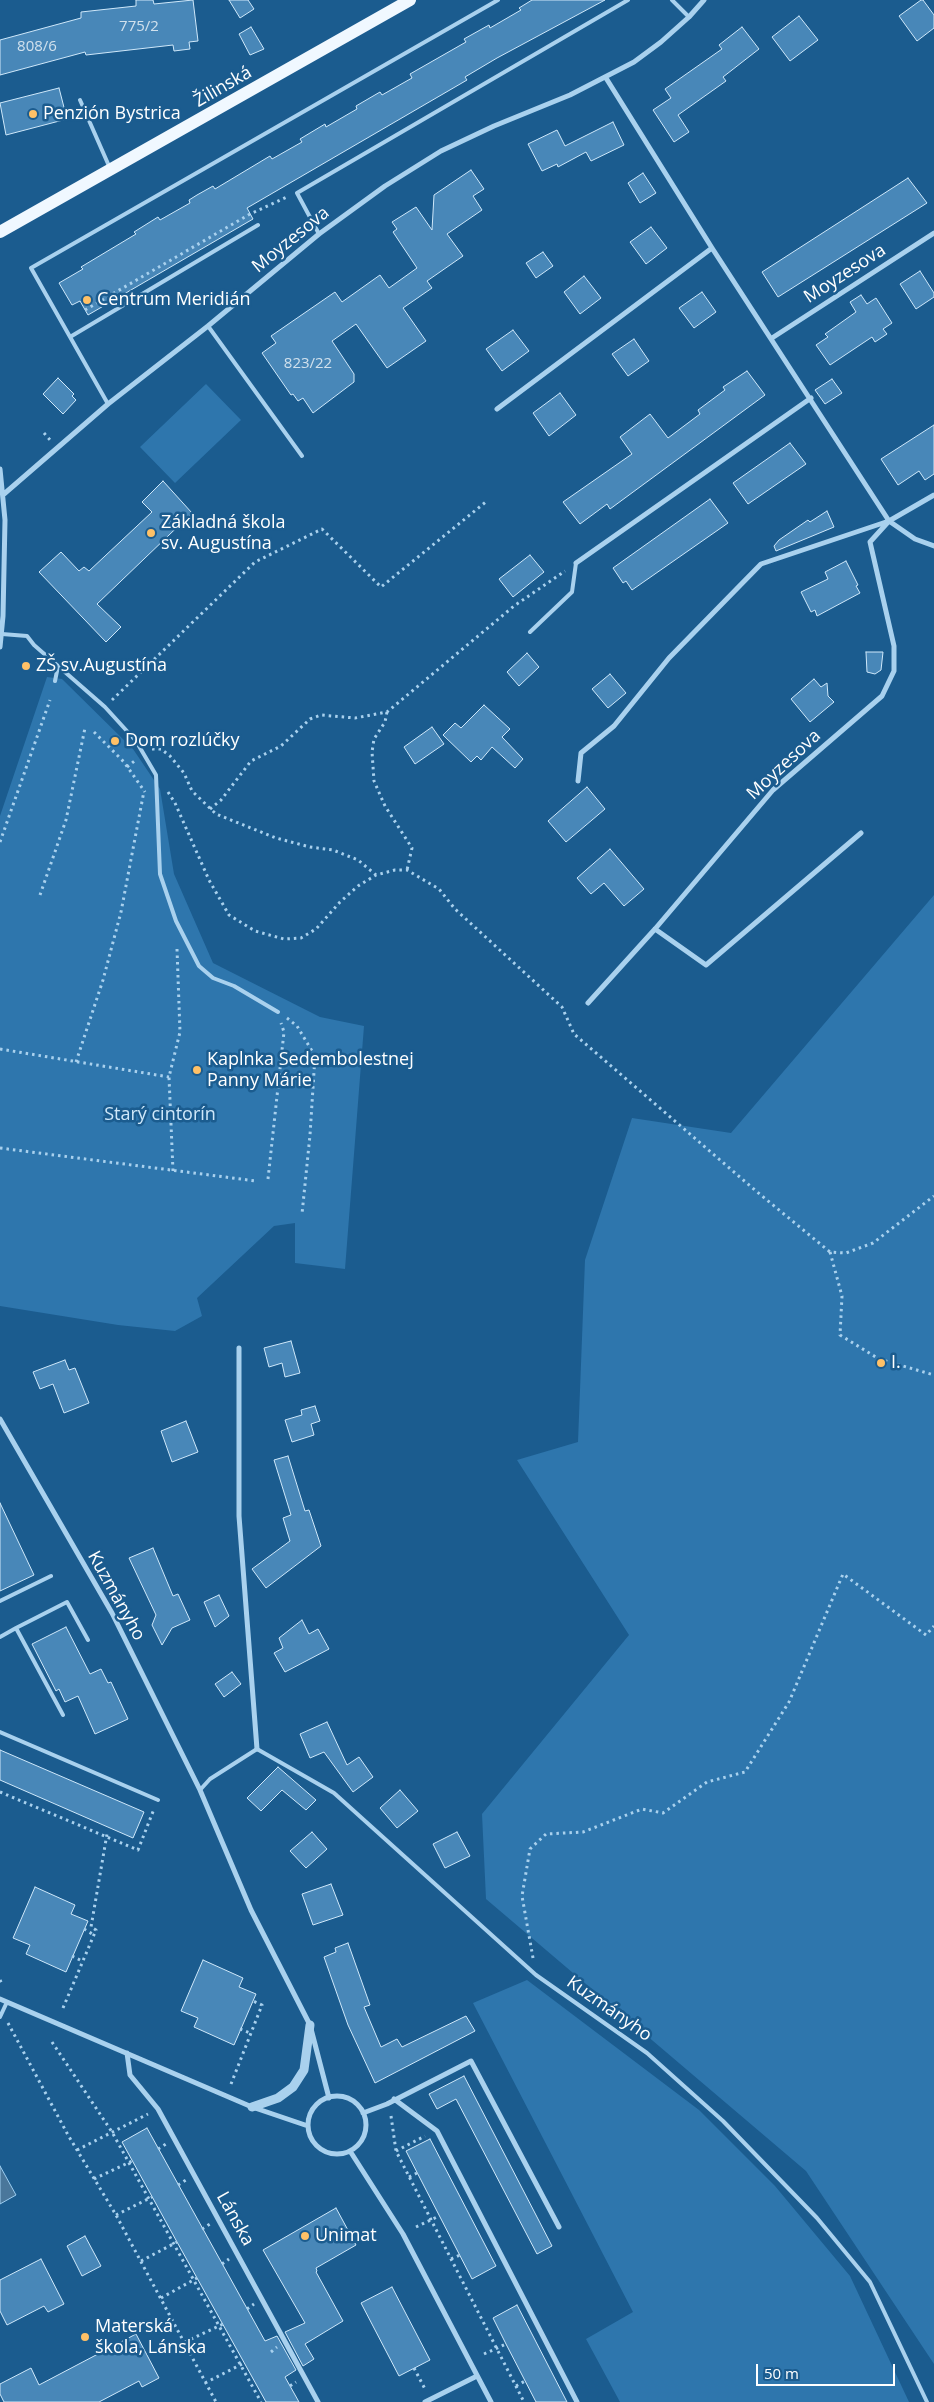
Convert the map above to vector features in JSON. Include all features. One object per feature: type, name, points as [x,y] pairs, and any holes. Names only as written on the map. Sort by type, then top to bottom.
[{"type":"main road","name":"Žilinská","points":[[0,232],[111,171],[410,0]]},
{"type":"street","name":"Moyzesova","points":[[2,496],[108,404],[208,326],[319,234],[385,186],[441,151],[606,78],[641,57],[689,17],[704,0]]},
{"type":"street","points":[[606,78],[712,248],[890,521],[915,539],[934,546]]},
{"type":"street","name":"Moyzesova","points":[[772,338],[934,233]]},
{"type":"street","points":[[497,409],[712,248]]},
{"type":"street","points":[[576,564],[811,398]]},
{"type":"street","points":[[0,469],[5,562],[0,647]]},
{"type":"street","name":"Moyzesova","points":[[578,781],[582,753],[614,726],[669,658],[761,564],[890,521],[934,494]]},
{"type":"street","name":"Moyzesova","points":[[588,1003],[655,929],[772,790],[882,696],[894,671],[894,646],[870,542],[890,521]]},
{"type":"street","points":[[655,929],[706,965],[860,833]]},
{"type":"street","points":[[239,1348],[239,1516],[257,1749]]},
{"type":"street","name":"Kuzmányho","points":[[0,1419],[112,1613],[200,1790],[251,1910],[310,2025],[329,2098]]},
{"type":"street","points":[[0,1999],[252,2107],[308,2126]]},
{"type":"street","points":[[252,2107],[278,2098],[293,2086],[304,2070],[310,2025]]},
{"type":"street","name":"Lánska","points":[[127,2053],[130,2075],[158,2109],[318,2402]]},
{"type":"street","points":[[364,2113],[387,2104],[471,2061],[559,2228]]},
{"type":"street","points":[[342,2097],[351,2100],[364,2113],[366,2121],[365,2135],[357,2146],[350,2151],[336,2154],[322,2150],[312,2140],[308,2126],[314,2109],[329,2098],[342,2097]]},
{"type":"street","points":[[394,2099],[437,2131],[577,2402]]},
{"type":"street","points":[[350,2151],[403,2234],[490,2402]]},
{"type":"street","points":[[425,2402],[477,2376]]},
{"type":"lane","points":[[108,404],[31,268],[498,0]]},
{"type":"lane","points":[[319,234],[297,192],[628,0]]},
{"type":"lane","points":[[672,0],[689,17]]},
{"type":"lane","points":[[80,100],[111,171]]},
{"type":"lane","points":[[70,337],[258,225]]},
{"type":"lane","points":[[208,326],[302,456]]},
{"type":"lane","points":[[530,632],[572,592],[576,564]]},
{"type":"lane","points":[[2,634],[27,636],[105,707],[142,750],[156,775],[160,874],[176,921],[199,966],[213,978],[234,986],[278,1012]]},
{"type":"lane","points":[[55,681],[58,666]]},
{"type":"lane","points":[[0,1601],[51,1576]]},
{"type":"lane","points":[[0,1637],[67,1602],[88,1640]]},
{"type":"lane","points":[[16,1628],[63,1715]]},
{"type":"lane","points":[[0,1732],[158,1800]]},
{"type":"lane","points":[[200,1790],[210,1779],[257,1749]]},
{"type":"lane","name":"Kuzmányho","points":[[257,1749],[334,1793],[536,1975],[647,2053],[722,2121],[817,2218],[870,2282],[927,2402]]},
{"type":"lane","points":[[0,2017],[7,2002]]},
{"type":"path","points":[[85,310],[250,214],[297,192]]},
{"type":"path","points":[[105,707],[255,562],[322,529],[381,587],[487,501]]},
{"type":"path","points":[[210,809],[221,800],[251,761],[281,746],[310,719],[321,715],[355,718],[387,712],[514,606],[576,564]]},
{"type":"path","points":[[0,842],[50,700]]},
{"type":"path","points":[[387,712],[385,722],[374,739],[372,752],[374,781],[385,806],[412,848],[407,870]]},
{"type":"path","points":[[40,895],[66,820],[85,728]]},
{"type":"path","points":[[94,732],[124,762],[157,809]]},
{"type":"path","points":[[142,750],[161,749],[170,756],[184,773],[192,791],[216,814],[276,838],[310,847],[333,850],[358,860],[376,875]]},
{"type":"path","points":[[156,775],[175,803],[210,880],[229,915],[255,931],[284,939],[301,938],[316,929],[340,902],[358,886],[376,875],[407,870],[439,889],[455,909],[562,1007],[574,1034],[756,1191],[830,1252],[846,1254],[873,1243],[934,1196]]},
{"type":"path","points":[[76,1062],[103,980],[118,920],[144,791]]},
{"type":"path","points":[[173,1171],[169,1077],[180,1032],[176,921]]},
{"type":"path","points":[[268,1179],[284,1032],[278,1012]]},
{"type":"path","points":[[278,1012],[297,1026],[314,1056],[310,1135],[302,1214]]},
{"type":"path","points":[[0,1049],[169,1077]]},
{"type":"path","points":[[0,1148],[256,1181]]},
{"type":"path","points":[[830,1252],[842,1296],[840,1335],[879,1359],[934,1375]]},
{"type":"path","points":[[536,1975],[522,1896],[530,1849],[546,1834],[583,1832],[642,1809],[663,1813],[706,1782],[745,1772],[789,1702],[843,1574],[926,1634],[934,1626]]},
{"type":"path","points":[[0,1792],[14,1796],[138,1850],[158,1800]]},
{"type":"path","points":[[63,2008],[96,1930],[91,1927],[106,1835]]},
{"type":"path","points":[[84,1929],[94,1935]]},
{"type":"path","points":[[72,1956],[82,1961]]},
{"type":"path","points":[[231,2084],[262,2005],[253,2001]]},
{"type":"path","points":[[8,2022],[77,2150],[116,2215],[216,2402]]},
{"type":"path","points":[[240,2029],[250,2033]]},
{"type":"path","points":[[52,2042],[130,2161],[262,2401]]},
{"type":"path","points":[[77,2150],[158,2109]]},
{"type":"path","points":[[391,2116],[396,2151],[524,2402]]},
{"type":"path","points":[[396,2151],[437,2131]]},
{"type":"path","points":[[94,2179],[130,2161]]},
{"type":"path","points":[[409,2177],[417,2173]]},
{"type":"path","points":[[116,2215],[151,2198]]},
{"type":"path","points":[[416,2227],[439,2216]]},
{"type":"path","points":[[141,2261],[175,2243]]},
{"type":"path","points":[[451,2259],[460,2255]]},
{"type":"path","points":[[160,2298],[196,2279]]},
{"type":"path","points":[[185,2342],[221,2325]]},
{"type":"path","points":[[484,2354],[506,2344]]},
{"type":"path","points":[[205,2382],[242,2364]]},
{"type":"path","points":[[414,2368],[425,2389]]},
{"type":"path","points":[[516,2386],[525,2381]]},
{"type":"green space","points":[[206,384],[241,420],[175,483],[140,447]]},
{"type":"green space","name":"Starý cintorín","points":[[47,677],[62,679],[133,749],[160,789],[174,874],[213,963],[320,1017],[364,1026],[345,1269],[295,1263],[295,1223],[274,1226],[197,1298],[202,1316],[175,1331],[118,1325],[0,1306],[0,816]]},
{"type":"green space","points":[[934,895],[934,2364],[806,2171],[486,1899],[482,1814],[629,1635],[517,1460],[578,1442],[585,1260],[632,1118],[731,1133]]},
{"type":"green space","points":[[527,1980],[699,2110],[775,2186],[850,2276],[909,2402],[620,2402],[586,2339],[633,2312],[473,2003]]},
{"type":"shaded area","points":[[0,2166],[16,2195],[0,2204]]},
{"type":"building","points":[[136,0],[153,0],[154,4],[193,0],[198,41],[189,42],[190,49],[174,51],[173,45],[86,55],[85,52],[0,75],[0,40],[81,18],[81,12],[136,6]]},
{"type":"building","points":[[229,0],[248,0],[254,9],[240,18]]},
{"type":"building","points":[[532,0],[605,0],[497,58],[465,77],[467,80],[247,208],[253,219],[88,315],[80,301],[72,305],[59,283],[83,269],[81,267],[136,234],[134,232],[158,217],[160,220],[190,203],[189,200],[213,186],[215,189],[270,156],[272,159],[302,142],[300,139],[325,124],[326,127],[357,109],[356,106],[380,92],[382,95],[412,78],[410,74],[466,42],[464,39],[489,25],[490,28],[521,10],[519,8]]},
{"type":"building","points":[[923,0],[934,15],[934,28],[917,41],[899,16]]},
{"type":"building","points":[[799,16],[818,40],[790,61],[772,37]]},
{"type":"building","points":[[251,27],[264,49],[250,55],[239,34]]},
{"type":"building","points":[[742,27],[759,49],[723,77],[726,81],[678,115],[689,132],[674,142],[653,110],[671,98],[665,89],[722,49],[719,45]]},
{"type":"building","name":"Penzión Bystrica","points":[[59,88],[67,119],[6,135],[0,103]]},
{"type":"building","points":[[613,122],[624,145],[591,161],[586,152],[558,167],[557,164],[542,171],[528,144],[557,130],[565,146]]},
{"type":"building","points":[[471,170],[484,189],[473,196],[482,210],[447,234],[463,256],[427,281],[432,288],[403,308],[426,341],[387,368],[356,324],[332,341],[354,374],[354,382],[313,413],[303,398],[298,401],[293,394],[291,395],[262,353],[276,343],[271,336],[335,292],[342,302],[380,275],[389,288],[417,268],[393,232],[397,229],[392,222],[416,207],[432,230],[434,195]]},
{"type":"building","points":[[643,173],[656,193],[640,203],[628,183]]},
{"type":"building","points":[[908,178],[927,203],[778,297],[762,272]]},
{"type":"building","points":[[651,227],[667,248],[646,264],[630,242]]},
{"type":"building","points":[[543,252],[553,266],[536,278],[526,263]]},
{"type":"building","points":[[920,271],[934,293],[934,297],[916,309],[900,284]]},
{"type":"building","points":[[584,276],[601,298],[580,314],[564,292]]},
{"type":"building","points":[[702,292],[716,312],[694,328],[679,308]]},
{"type":"building","points":[[861,295],[867,304],[876,298],[892,323],[883,329],[887,334],[875,342],[872,337],[830,365],[816,345],[828,337],[825,334],[856,312],[850,302]]},
{"type":"building","points":[[513,330],[529,351],[502,371],[486,349]]},
{"type":"building","points":[[634,339],[649,361],[628,376],[612,354]]},
{"type":"building","points":[[747,371],[765,395],[610,509],[607,504],[580,524],[563,502],[632,454],[620,437],[650,414],[668,438],[700,414],[698,410],[725,390],[723,387]]},
{"type":"building","points":[[58,378],[74,394],[72,396],[76,400],[63,414],[43,394]]},
{"type":"building","points":[[832,379],[842,393],[825,404],[815,390]]},
{"type":"building","points":[[560,393],[576,415],[549,436],[533,413]]},
{"type":"building","points":[[934,425],[934,474],[925,480],[919,471],[898,485],[881,459]]},
{"type":"building","points":[[790,443],[806,464],[748,504],[733,483]]},
{"type":"building","name":"Základná škola sv. Augustína","points":[[163,481],[192,513],[97,604],[121,627],[106,642],[39,572],[61,552],[79,571],[84,567],[89,571],[152,512],[142,502]]},
{"type":"building","points":[[710,499],[728,523],[632,590],[626,581],[623,583],[613,568]]},
{"type":"building","points":[[827,511],[834,527],[776,551],[774,546],[779,540],[808,520],[810,522]]},
{"type":"building","points":[[530,555],[544,572],[513,597],[499,579]]},
{"type":"building","points":[[846,561],[860,593],[817,616],[815,610],[811,612],[801,592],[828,579],[825,572]]},
{"type":"building","points":[[866,652],[883,652],[881,670],[875,674],[867,672]]},
{"type":"building","points":[[527,653],[539,667],[519,686],[507,672]]},
{"type":"building","points":[[610,674],[626,693],[608,708],[592,689]]},
{"type":"building","points":[[814,679],[821,687],[827,683],[828,696],[834,702],[810,722],[791,699]]},
{"type":"building","points":[[484,705],[510,729],[502,737],[523,759],[515,768],[492,747],[481,760],[477,756],[471,762],[443,735],[455,723],[461,728]]},
{"type":"building","points":[[432,727],[444,744],[415,764],[404,747]]},
{"type":"building","points":[[587,787],[605,809],[566,842],[548,821]]},
{"type":"building","points":[[610,849],[644,889],[624,906],[604,883],[591,894],[577,878]]},
{"type":"building","points":[[291,1341],[300,1373],[285,1377],[282,1363],[269,1367],[264,1348]]},
{"type":"building","points":[[65,1360],[69,1370],[75,1368],[89,1403],[64,1413],[53,1384],[40,1389],[33,1372]]},
{"type":"building","points":[[315,1406],[320,1421],[311,1424],[314,1435],[292,1442],[285,1420],[302,1415],[301,1410]]},
{"type":"building","points":[[186,1421],[198,1452],[172,1462],[161,1431]]},
{"type":"building","points":[[288,1456],[305,1511],[309,1510],[321,1546],[266,1588],[252,1569],[290,1541],[283,1518],[291,1515],[274,1460]]},
{"type":"building","points":[[0,1503],[34,1575],[0,1591]]},
{"type":"building","points":[[153,1548],[173,1596],[178,1594],[190,1620],[172,1628],[162,1645],[152,1625],[156,1615],[129,1558]]},
{"type":"building","points":[[219,1595],[229,1616],[215,1627],[204,1602]]},
{"type":"building","points":[[302,1620],[309,1634],[318,1629],[329,1649],[285,1672],[274,1653],[283,1648],[279,1638]]},
{"type":"building","points":[[66,1627],[90,1674],[101,1669],[108,1683],[111,1682],[128,1719],[95,1734],[78,1696],[65,1702],[59,1689],[56,1691],[32,1644]]},
{"type":"building","points":[[232,1672],[241,1684],[224,1697],[215,1684]]},
{"type":"building","points":[[327,1722],[347,1765],[359,1757],[373,1777],[353,1792],[324,1752],[310,1758],[300,1734]]},
{"type":"building","points":[[0,1750],[144,1812],[133,1838],[0,1780]]},
{"type":"building","points":[[278,1767],[316,1800],[306,1810],[282,1790],[261,1811],[247,1798]]},
{"type":"building","points":[[400,1790],[418,1811],[397,1828],[380,1808]]},
{"type":"building","points":[[312,1832],[327,1849],[306,1868],[290,1851]]},
{"type":"building","points":[[457,1832],[470,1856],[445,1868],[433,1844]]},
{"type":"building","points":[[331,1884],[343,1915],[313,1925],[302,1894]]},
{"type":"building","points":[[35,1887],[75,1905],[71,1914],[88,1921],[66,1972],[26,1954],[30,1945],[13,1938]]},
{"type":"building","points":[[348,1943],[370,2005],[364,2007],[381,2047],[397,2039],[402,2047],[466,2016],[475,2031],[375,2083],[348,2025],[324,1957],[336,1952],[335,1948]]},
{"type":"building","points":[[203,1960],[243,1978],[239,1987],[256,1994],[234,2045],[194,2027],[198,2018],[181,2011]]},
{"type":"building","points":[[464,2076],[552,2246],[537,2254],[456,2099],[437,2109],[429,2094]]},
{"type":"building","points":[[147,2128],[265,2341],[277,2336],[296,2370],[285,2377],[299,2402],[266,2402],[177,2242],[122,2142]]},
{"type":"building","points":[[430,2139],[496,2266],[472,2279],[406,2151]]},
{"type":"building","points":[[336,2208],[356,2245],[316,2268],[316,2272],[343,2321],[305,2344],[314,2359],[303,2366],[285,2332],[305,2323],[263,2250]]},
{"type":"building","points":[[85,2236],[101,2266],[82,2276],[67,2246]]},
{"type":"building","points":[[41,2259],[64,2304],[48,2312],[44,2306],[7,2325],[0,2311],[0,2280]]},
{"type":"building","points":[[392,2287],[430,2360],[399,2376],[361,2303]]},
{"type":"building","points":[[517,2305],[567,2402],[536,2402],[506,2344],[493,2318]]},
{"type":"building","points":[[136,2334],[159,2378],[142,2387],[139,2381],[99,2402],[4,2402],[0,2394],[0,2384],[31,2368],[39,2385]]},
{"type":"place","name":"Penzión Bystrica","points":[[33,114]]},
{"type":"place","name":"Centrum Meridián","points":[[87,300]]},
{"type":"place","name":"Základná škola sv. Augustína","points":[[151,533]]},
{"type":"place","name":"ZŠ sv.Augustína","points":[[26,666]]},
{"type":"place","name":"Dom rozlúčky","points":[[115,741]]},
{"type":"place","name":"Kaplnka Sedembolestnej Panny Márie","points":[[197,1070]]},
{"type":"place","name":"I.","points":[[881,1363]]},
{"type":"place","name":"Unimat","points":[[305,2236]]},
{"type":"place","name":"Materská škola, Lánska","points":[[85,2337]]}]
